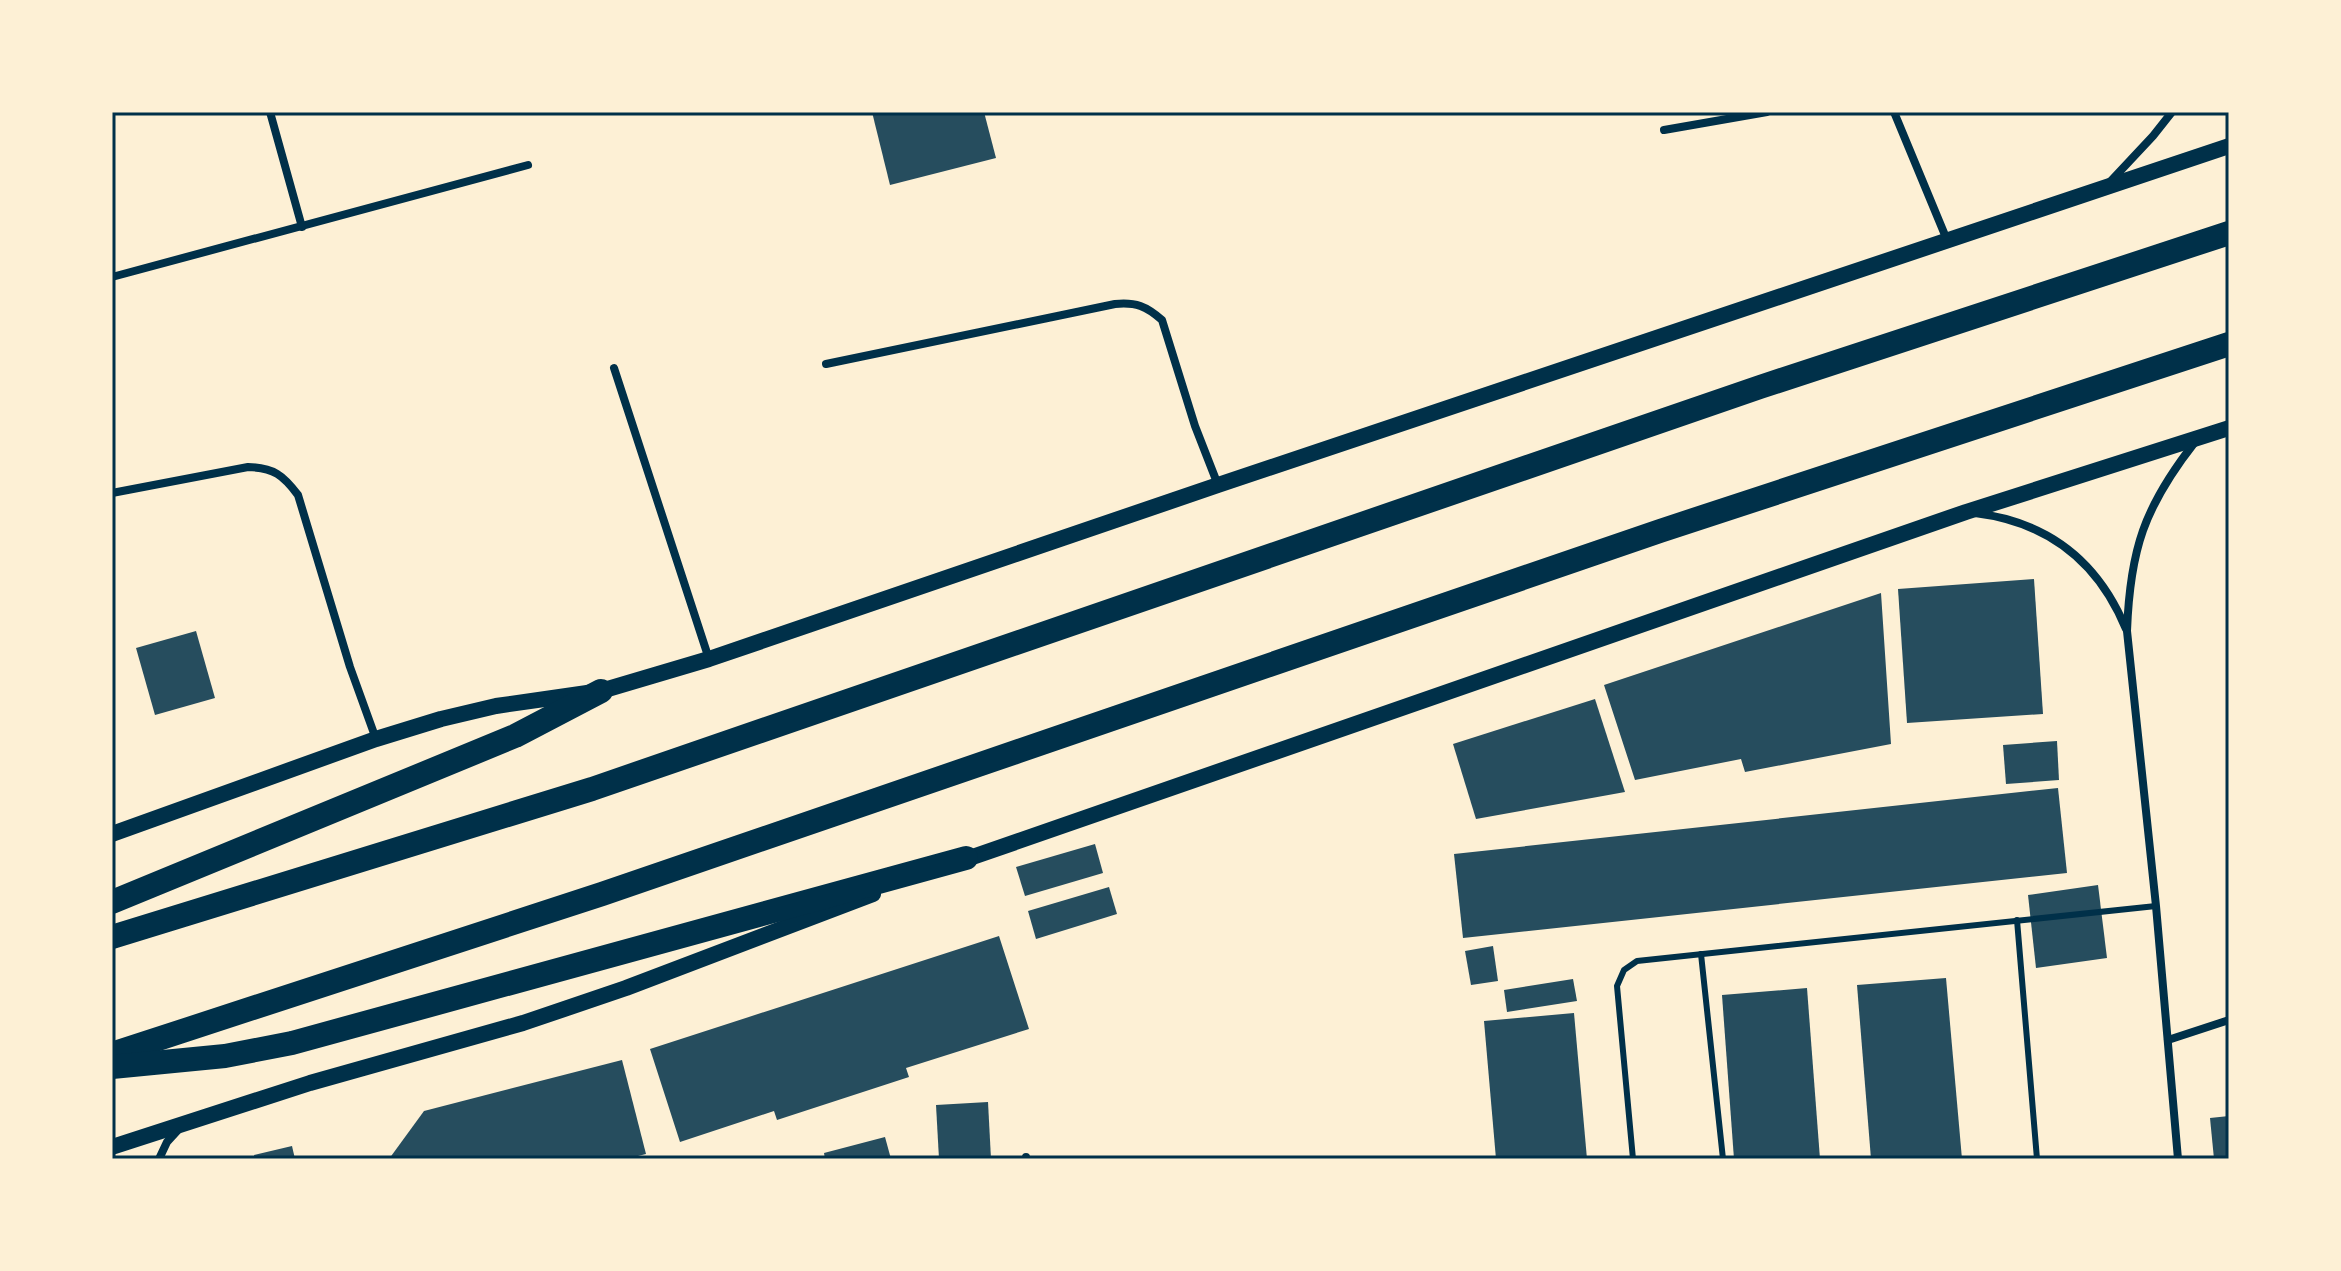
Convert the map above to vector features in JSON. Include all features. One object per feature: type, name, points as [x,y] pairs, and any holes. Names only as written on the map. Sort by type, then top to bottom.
[{"type":"highway","points":[[112,937],[592,789],[1745,392],[2229,233]]},
{"type":"highway","points":[[112,1054],[602,894],[1660,531],[2229,344]]},
{"type":"highway","points":[[112,902],[515,736],[601,691]]},
{"type":"highway","points":[[112,1067],[225,1056],[292,1043],[966,858]]},
{"type":"main road","points":[[112,834],[376,739],[441,719],[496,706],[601,691],[709,659],[2229,146]]},
{"type":"main road","points":[[112,1147],[310,1083],[523,1023],[582,1003],[966,858],[1966,512],[2229,428]]},
{"type":"street","points":[[270,112],[302,227]]},
{"type":"street","points":[[1664,130],[1767,112]]},
{"type":"street","points":[[1894,112],[1947,240]]},
{"type":"street","points":[[2101,190],[2172,112]]},
{"type":"street","points":[[112,277],[528,165]]},
{"type":"street","points":[[826,364],[1133,302],[1149,308],[1162,320],[1195,426],[1218,485]]},
{"type":"street","points":[[614,368],[709,659]]},
{"type":"street","points":[[2178,1159],[2156,906],[2127,631],[2134,562],[2151,508],[2172,472],[2198,439]]},
{"type":"street","points":[[112,493],[248,467],[266,468],[286,478],[298,495],[350,667],[376,739]]},
{"type":"street","points":[[1966,512],[1996,515],[2025,524],[2053,538],[2077,556],[2098,578],[2115,603],[2127,631]]},
{"type":"street","points":[[2168,1040],[2229,1020]]},
{"type":"street","points":[[159,1159],[167,1142],[184,1122]]},
{"type":"lane","points":[[1633,1159],[1617,986],[1624,970],[1637,961],[2156,906]]},
{"type":"lane","points":[[2017,920],[2037,1159]]},
{"type":"lane","points":[[1701,954],[1723,1159]]},
{"type":"building","points":[[872,112],[984,112],[996,158],[890,185]]},
{"type":"building","points":[[2034,579],[2043,714],[1907,723],[1898,589]]},
{"type":"building","points":[[1881,593],[1891,744],[1745,772],[1741,759],[1635,780],[1604,685]]},
{"type":"building","points":[[196,631],[215,698],[155,715],[136,648]]},
{"type":"building","points":[[1595,699],[1625,792],[1476,819],[1453,744]]},
{"type":"building","points":[[2057,741],[2059,780],[2006,784],[2003,745]]},
{"type":"building","points":[[2058,788],[2067,873],[1463,938],[1454,854]]},
{"type":"building","points":[[1095,844],[1103,873],[1025,896],[1016,867]]},
{"type":"building","points":[[2098,885],[2107,958],[2036,968],[2028,895]]},
{"type":"building","points":[[1109,887],[1117,914],[1036,939],[1028,911]]},
{"type":"building","points":[[999,936],[1029,1029],[906,1068],[909,1077],[777,1120],[774,1111],[680,1142],[650,1049]]},
{"type":"building","points":[[1493,946],[1498,981],[1471,985],[1465,951]]},
{"type":"building","points":[[1946,978],[1962,1159],[1871,1159],[1857,985]]},
{"type":"building","points":[[1573,979],[1577,1001],[1507,1012],[1504,990]]},
{"type":"building","points":[[1807,988],[1820,1159],[1734,1159],[1722,995]]},
{"type":"building","points":[[1574,1013],[1587,1159],[1496,1159],[1484,1021]]},
{"type":"building","points":[[622,1060],[646,1154],[626,1159],[389,1159],[424,1111]]},
{"type":"building","points":[[988,1102],[991,1159],[939,1159],[936,1105]]},
{"type":"building","points":[[2229,1116],[2229,1159],[2214,1159],[2210,1118]]},
{"type":"building","points":[[885,1137],[891,1159],[825,1159],[824,1153]]},
{"type":"building","points":[[292,1146],[295,1159],[255,1159],[254,1155]]}]
